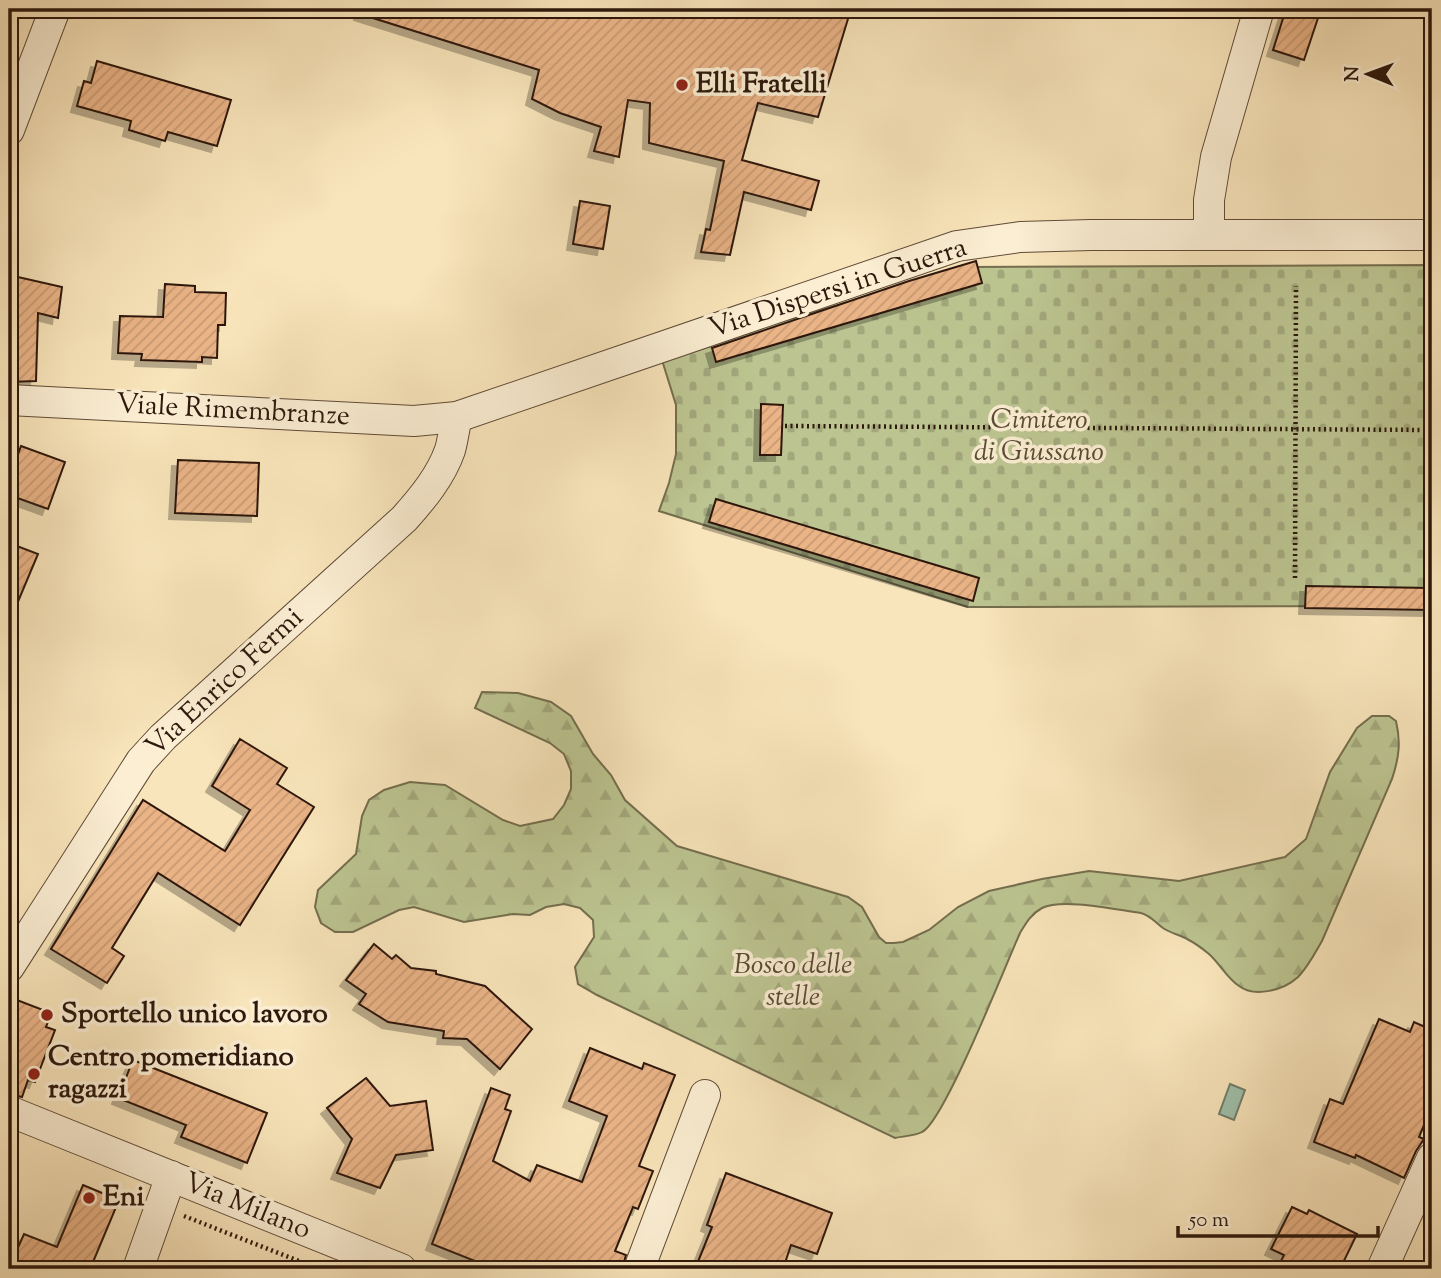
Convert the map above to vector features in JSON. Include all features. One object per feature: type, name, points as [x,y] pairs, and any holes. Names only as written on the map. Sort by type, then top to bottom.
[{"type":"street","points":[[9,130],[55,9]]},
{"type":"street","points":[[1209,236],[1209,200],[1216,157],[1259,9]]},
{"type":"street","name":"Via Dispersi in Guerra","points":[[457,417],[957,246],[1020,237],[1091,235],[1432,235]]},
{"type":"street","name":"Viale Rimembranze","points":[[9,400],[404,420],[457,417]]},
{"type":"street","name":"Via Enrico Fermi","points":[[9,967],[141,761],[163,737],[404,519],[425,495],[439,473],[450,451],[457,417]]},
{"type":"street","points":[[639,1269],[705,1095]]},
{"type":"street","name":"Via Milano","points":[[9,1111],[394,1268]]},
{"type":"street","points":[[1382,1269],[1432,1158]]},
{"type":"street","name":"Via Milano","points":[[138,1269],[171,1176]]},
{"type":"path","points":[[1296,286],[1296,578]]},
{"type":"path","points":[[785,426],[1432,430]]},
{"type":"path","points":[[176,1213],[319,1269]]},
{"type":"green space","name":"Cimitero di Giussano","points":[[1432,265],[1432,606],[968,607],[659,511],[676,454],[676,405],[661,357],[967,267]]},
{"type":"green space","name":"Bosco delle stelle","points":[[482,692],[518,693],[551,702],[571,716],[625,800],[677,846],[848,897],[862,907],[879,937],[886,943],[903,942],[929,930],[958,907],[989,891],[1042,879],[1089,871],[1179,881],[1285,857],[1306,839],[1330,772],[1357,728],[1372,716],[1389,716],[1396,721],[1399,750],[1392,779],[1322,941],[1305,969],[1292,982],[1269,991],[1246,990],[1235,983],[1202,948],[1166,930],[1141,913],[1076,904],[1042,908],[1032,916],[1020,933],[959,1073],[932,1122],[922,1132],[895,1138],[578,984],[575,967],[594,937],[593,920],[580,908],[564,904],[546,907],[530,915],[513,914],[464,922],[414,907],[399,910],[353,932],[335,932],[321,923],[315,907],[318,890],[356,854],[362,816],[369,800],[384,790],[410,782],[445,785],[503,820],[520,826],[553,819],[564,805],[571,789],[571,771],[564,754],[550,743],[475,708]]},
{"type":"shaded area","points":[[1230,1084],[1245,1090],[1234,1120],[1219,1114]]},
{"type":"building","name":"Elli Fratelli","points":[[361,9],[851,9],[818,117],[758,103],[742,160],[819,181],[811,210],[744,192],[730,255],[701,252],[706,229],[710,230],[724,161],[649,143],[650,103],[628,100],[619,157],[594,151],[601,127],[560,113],[532,99],[539,70],[360,14]]},
{"type":"building","points":[[1286,9],[1321,9],[1304,60],[1273,50]]},
{"type":"building","points":[[97,61],[231,100],[217,146],[168,132],[165,141],[129,130],[131,121],[77,106],[84,81],[91,83]]},
{"type":"building","points":[[580,201],[610,206],[603,249],[573,244]]},
{"type":"building","points":[[976,261],[982,283],[716,362],[712,348]]},
{"type":"building","points":[[9,275],[62,287],[58,318],[38,313],[36,381],[9,382]]},
{"type":"building","points":[[165,284],[195,286],[195,292],[226,293],[225,325],[218,325],[217,358],[202,357],[202,362],[141,360],[142,354],[118,353],[120,316],[163,317]]},
{"type":"building","points":[[761,404],[783,405],[781,455],[760,455]]},
{"type":"building","points":[[21,446],[65,462],[48,509],[9,495],[9,479]]},
{"type":"building","points":[[178,460],[259,463],[257,516],[175,513]]},
{"type":"building","points":[[716,499],[979,578],[973,601],[709,522]]},
{"type":"building","points":[[9,543],[38,554],[9,623]]},
{"type":"building","points":[[1306,586],[1432,588],[1432,610],[1305,608]]},
{"type":"building","points":[[240,739],[287,768],[277,784],[314,807],[240,925],[158,873],[112,948],[124,956],[107,983],[51,949],[143,800],[225,851],[250,810],[212,786]]},
{"type":"building","points":[[374,944],[392,959],[396,955],[411,968],[436,971],[436,974],[485,986],[532,1029],[500,1069],[467,1039],[443,1038],[444,1031],[388,1022],[359,1004],[366,994],[346,980]]},
{"type":"building","points":[[9,997],[51,1013],[46,1027],[55,1030],[35,1082],[28,1080],[22,1097],[9,1094]]},
{"type":"building","points":[[1379,1019],[1410,1032],[1414,1022],[1432,1030],[1432,1106],[1419,1137],[1424,1139],[1404,1178],[1356,1155],[1355,1158],[1314,1142],[1330,1099],[1343,1104]]},
{"type":"building","points":[[590,1048],[642,1069],[644,1063],[675,1075],[639,1166],[653,1171],[638,1209],[633,1207],[615,1251],[626,1255],[622,1269],[495,1269],[432,1244],[491,1088],[510,1095],[505,1109],[511,1111],[493,1161],[530,1181],[537,1165],[582,1182],[607,1116],[569,1101]]},
{"type":"building","points":[[133,1060],[267,1113],[247,1163],[181,1137],[186,1125],[118,1098]]},
{"type":"building","points":[[366,1078],[390,1106],[426,1101],[433,1150],[396,1155],[380,1188],[337,1173],[352,1139],[327,1108]]},
{"type":"building","points":[[726,1173],[832,1213],[817,1254],[791,1245],[783,1269],[695,1269],[712,1227],[707,1225]]},
{"type":"building","points":[[83,1185],[119,1200],[93,1262],[109,1269],[32,1269],[12,1261],[24,1234],[57,1247]]},
{"type":"building","points":[[1292,1207],[1307,1214],[1309,1210],[1357,1234],[1340,1269],[1277,1269],[1284,1255],[1271,1249]]},
{"type":"place","name":"Elli Fratelli","points":[[682,85]]},
{"type":"place","name":"Sportello unico lavoro","points":[[47,1015]]},
{"type":"place","name":"Centro pomeridiano ragazzi","points":[[34,1074]]},
{"type":"place","name":"Eni","points":[[89,1198]]}]
